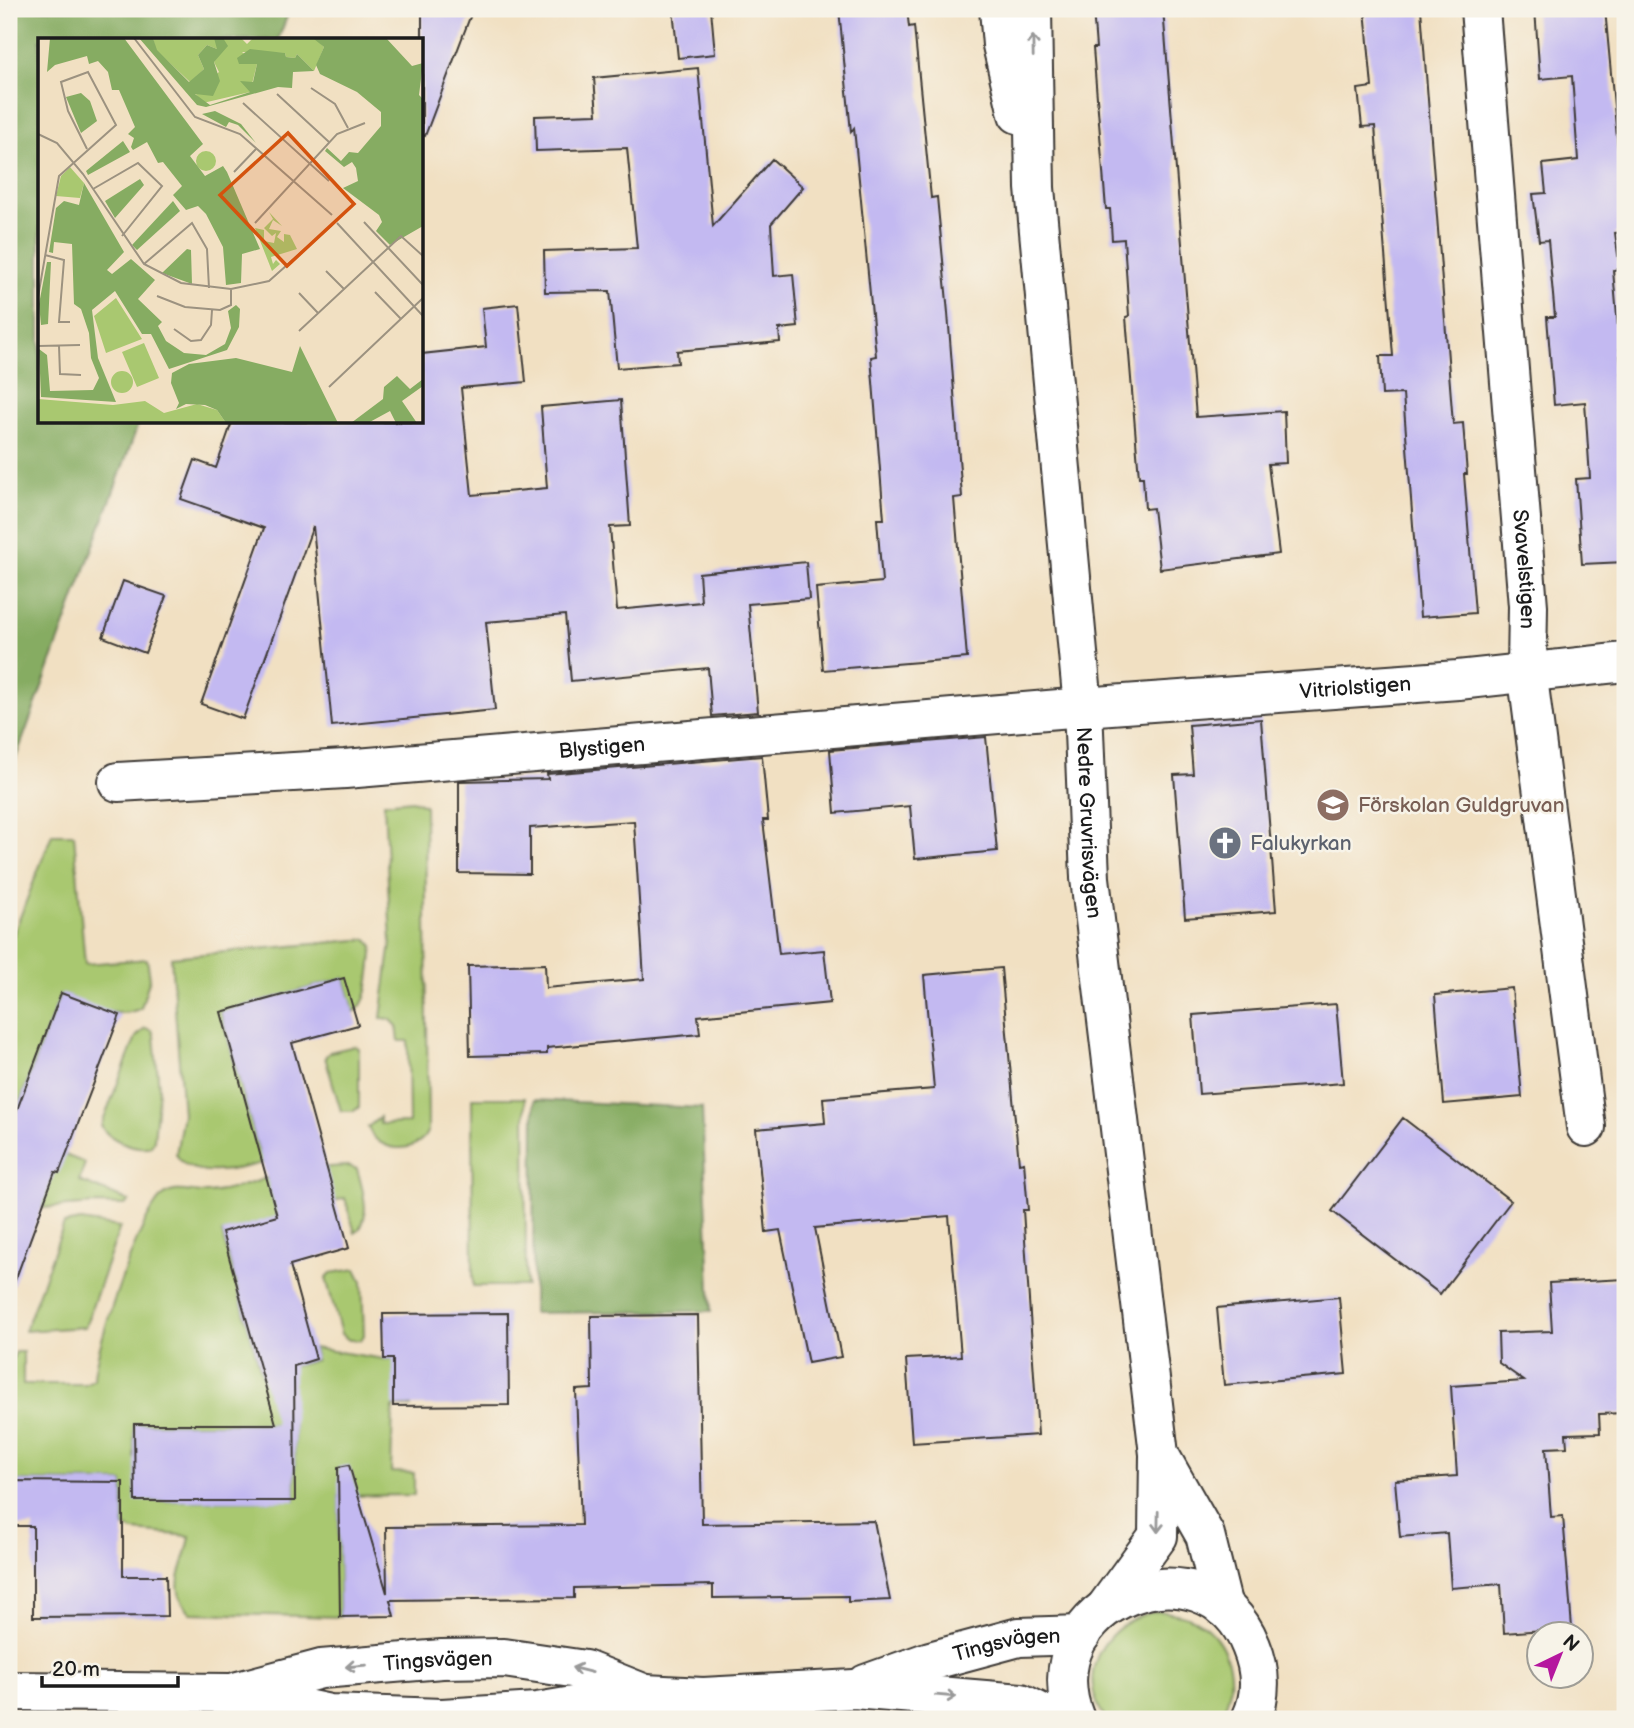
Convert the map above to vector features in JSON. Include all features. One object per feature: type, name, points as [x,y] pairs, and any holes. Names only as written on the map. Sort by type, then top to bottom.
[{"type":"street","name":"Nedre Gruvrisvägen","points":[[999,9],[1002,45],[1035,188]]},
{"type":"street","name":"Nedre Gruvrisvägen","points":[[1032,9],[1035,188],[1083,707],[1090,878],[1159,1454],[1158,1536],[1107,1606],[1081,1635]]},
{"type":"street","name":"Svavelstigen","points":[[1480,9],[1528,606],[1527,670],[1586,1127]]},
{"type":"street","name":"Vitriolstigen","points":[[1083,707],[1458,680],[1527,670],[1625,662]]},
{"type":"street","name":"Blystigen","points":[[118,782],[345,769],[1083,707]]},
{"type":"street","name":"Nedre Gruvrisvägen","points":[[1159,1454],[1205,1535],[1223,1607]]},
{"type":"street","points":[[1107,1606],[1129,1594],[1153,1588],[1177,1588],[1201,1595],[1223,1607],[1247,1637],[1255,1655],[1259,1693],[1251,1719]]},
{"type":"street","points":[[1075,1719],[1069,1696],[1069,1675],[1072,1654],[1081,1635]]},
{"type":"street","name":"Tingsvägen","points":[[854,1689],[930,1661],[1019,1637],[1081,1635]]},
{"type":"street","name":"Tingsvägen","points":[[230,1693],[321,1669],[442,1659],[503,1658],[584,1670],[645,1694]]},
{"type":"street","name":"Tingsvägen","points":[[9,1691],[230,1693],[330,1714],[442,1718],[562,1709],[645,1694],[704,1697],[854,1689],[1021,1703],[1053,1719]]},
{"type":"green space","points":[[9,9],[290,9],[279,38],[38,38],[38,424],[138,424],[9,777]]},
{"type":"green space","points":[[412,800],[425,805],[428,1130],[416,1144],[398,1148],[380,1142],[368,1127],[380,1117],[380,1124],[409,1123],[408,1041],[399,1041],[397,1026],[390,1019],[381,1018],[391,942],[384,803]]},
{"type":"green space","points":[[52,834],[74,834],[85,964],[147,959],[150,978],[141,1008],[131,1012],[101,1010],[61,994],[9,1131],[9,946]]},
{"type":"green space","points":[[367,939],[373,946],[369,982],[364,1000],[354,1012],[344,978],[221,1013],[260,1154],[319,1138],[315,1147],[262,1163],[220,1171],[202,1170],[186,1165],[176,1154],[183,1114],[171,957]]},
{"type":"green space","points":[[145,1028],[152,1030],[154,1036],[159,1088],[154,1140],[151,1146],[138,1147],[116,1139],[101,1126],[136,1037]]},
{"type":"green space","points":[[355,1046],[359,1048],[359,1107],[354,1111],[341,1111],[325,1057],[330,1052]]},
{"type":"green space","points":[[472,1098],[525,1098],[526,1286],[473,1286]]},
{"type":"green space","points":[[534,1100],[702,1108],[711,1311],[533,1313]]},
{"type":"green space","points":[[9,1132],[85,1163],[79,1181],[129,1201],[125,1205],[94,1204],[42,1208],[9,1196]]},
{"type":"green space","points":[[349,1166],[357,1169],[365,1203],[364,1220],[355,1233],[345,1198],[222,1233],[262,1375],[316,1360],[313,1348],[384,1359],[412,1359],[411,1407],[393,1407],[391,1472],[414,1473],[414,1495],[339,1496],[340,1617],[191,1613],[183,1603],[178,1585],[190,1536],[134,1531],[123,1527],[123,1482],[9,1481],[9,1365],[16,1352],[23,1352],[23,1384],[85,1384],[94,1379],[110,1314],[131,1255],[153,1209],[167,1193],[217,1192],[293,1172]],"holes":[[[134,1424],[294,1424],[295,1500],[152,1501],[152,1458],[134,1458]]]},
{"type":"green space","points":[[81,1221],[120,1227],[85,1327],[25,1331],[64,1224]]},
{"type":"green space","points":[[356,1269],[362,1281],[364,1335],[361,1340],[349,1340],[341,1334],[326,1278],[331,1273]]},
{"type":"green space","points":[[1158,1611],[1195,1620],[1207,1628],[1224,1651],[1229,1665],[1229,1693],[1218,1719],[1106,1719],[1096,1701],[1094,1667],[1100,1651],[1110,1637],[1124,1625],[1140,1616]]},
{"type":"building","points":[[422,9],[473,9],[425,136],[424,38]]},
{"type":"building","points":[[673,9],[711,9],[715,54],[678,58]]},
{"type":"building","points":[[839,9],[907,9],[909,27],[914,26],[931,198],[937,197],[948,313],[962,497],[954,498],[967,658],[823,670],[816,588],[882,582],[877,519],[884,519],[871,357],[876,356],[854,128],[851,132]]},
{"type":"building","points":[[1093,9],[1163,9],[1196,417],[1284,411],[1286,463],[1268,464],[1279,554],[1160,569],[1153,508],[1145,509],[1143,477],[1139,477],[1126,317],[1129,316],[1124,239],[1112,240],[1110,209],[1106,209],[1093,48],[1096,48]]},
{"type":"building","points":[[1365,9],[1421,9],[1453,424],[1463,423],[1467,474],[1464,474],[1475,613],[1420,617],[1403,394],[1382,395],[1380,356],[1393,356],[1375,126],[1362,127],[1358,89],[1372,87]]},
{"type":"building","points":[[1535,9],[1605,9],[1625,224],[1625,232],[1615,233],[1620,269],[1613,270],[1625,411],[1625,562],[1582,564],[1576,479],[1590,478],[1585,402],[1554,405],[1547,317],[1555,317],[1548,240],[1539,241],[1533,194],[1546,193],[1543,164],[1578,160],[1572,76],[1540,79]]},
{"type":"building","points":[[698,68],[713,226],[772,159],[803,187],[771,224],[774,276],[793,274],[798,327],[779,329],[780,342],[677,351],[678,363],[617,368],[610,291],[545,292],[544,251],[637,248],[627,148],[536,151],[535,116],[597,114],[594,78]]},
{"type":"building","points":[[518,304],[526,382],[461,388],[472,495],[547,488],[541,407],[621,400],[630,526],[610,527],[617,610],[701,602],[699,573],[806,562],[809,599],[748,604],[758,712],[712,716],[708,668],[571,681],[565,615],[486,622],[495,710],[332,726],[313,526],[243,719],[201,704],[264,528],[181,499],[195,460],[216,468],[231,424],[424,424],[424,354],[486,347],[482,308]]},
{"type":"building","points":[[123,581],[166,596],[145,653],[103,637]]},
{"type":"building","name":"Falukyrkan","points":[[1261,719],[1276,911],[1185,918],[1174,775],[1193,774],[1189,725]]},
{"type":"building","points":[[986,737],[997,851],[915,859],[910,806],[835,813],[830,750]]},
{"type":"building","points":[[762,756],[768,820],[763,820],[779,954],[824,950],[830,1003],[698,1016],[700,1034],[547,1048],[547,1054],[470,1056],[468,966],[545,964],[546,988],[644,979],[634,821],[530,828],[530,874],[459,873],[459,781],[548,779],[547,774]]},
{"type":"building","points":[[1001,968],[1019,1163],[1024,1162],[1028,1210],[1023,1210],[1038,1435],[912,1443],[906,1359],[961,1356],[949,1216],[815,1228],[841,1357],[808,1363],[780,1230],[766,1232],[756,1129],[825,1123],[823,1098],[934,1089],[924,975]]},
{"type":"building","points":[[344,978],[358,1025],[292,1043],[349,1248],[290,1265],[316,1359],[294,1366],[295,1501],[135,1501],[134,1424],[276,1424],[222,1232],[277,1216],[221,1012]]},
{"type":"building","points":[[1512,988],[1522,1097],[1444,1104],[1435,995]]},
{"type":"building","points":[[61,993],[120,1015],[59,1173],[55,1172],[13,1286],[9,1285],[9,1131]]},
{"type":"building","points":[[1336,1004],[1343,1083],[1199,1094],[1193,1015]]},
{"type":"building","points":[[1403,1118],[1511,1201],[1440,1294],[1332,1211]]},
{"type":"building","points":[[1625,1279],[1625,1413],[1599,1414],[1600,1433],[1566,1434],[1567,1447],[1546,1448],[1551,1517],[1563,1516],[1571,1620],[1526,1620],[1526,1631],[1504,1633],[1501,1584],[1451,1588],[1447,1533],[1400,1537],[1395,1480],[1457,1476],[1451,1386],[1524,1381],[1499,1363],[1498,1333],[1552,1331],[1549,1283]]},
{"type":"building","points":[[1339,1297],[1346,1374],[1224,1385],[1217,1308]]},
{"type":"building","points":[[508,1313],[509,1405],[393,1406],[393,1359],[384,1359],[383,1314]]},
{"type":"building","points":[[698,1315],[702,1524],[874,1521],[890,1600],[848,1602],[848,1596],[713,1598],[713,1585],[574,1588],[574,1598],[390,1600],[394,1616],[340,1617],[338,1467],[349,1465],[387,1593],[386,1527],[581,1525],[576,1390],[592,1389],[591,1316]]},
{"type":"building","points":[[9,1481],[123,1482],[123,1576],[166,1576],[167,1616],[33,1617],[33,1526],[9,1526]]},
{"type":"place","name":"Förskolan Guldgruvan","points":[[1333,805]]},
{"type":"place","name":"Falukyrkan","points":[[1225,843]]}]
